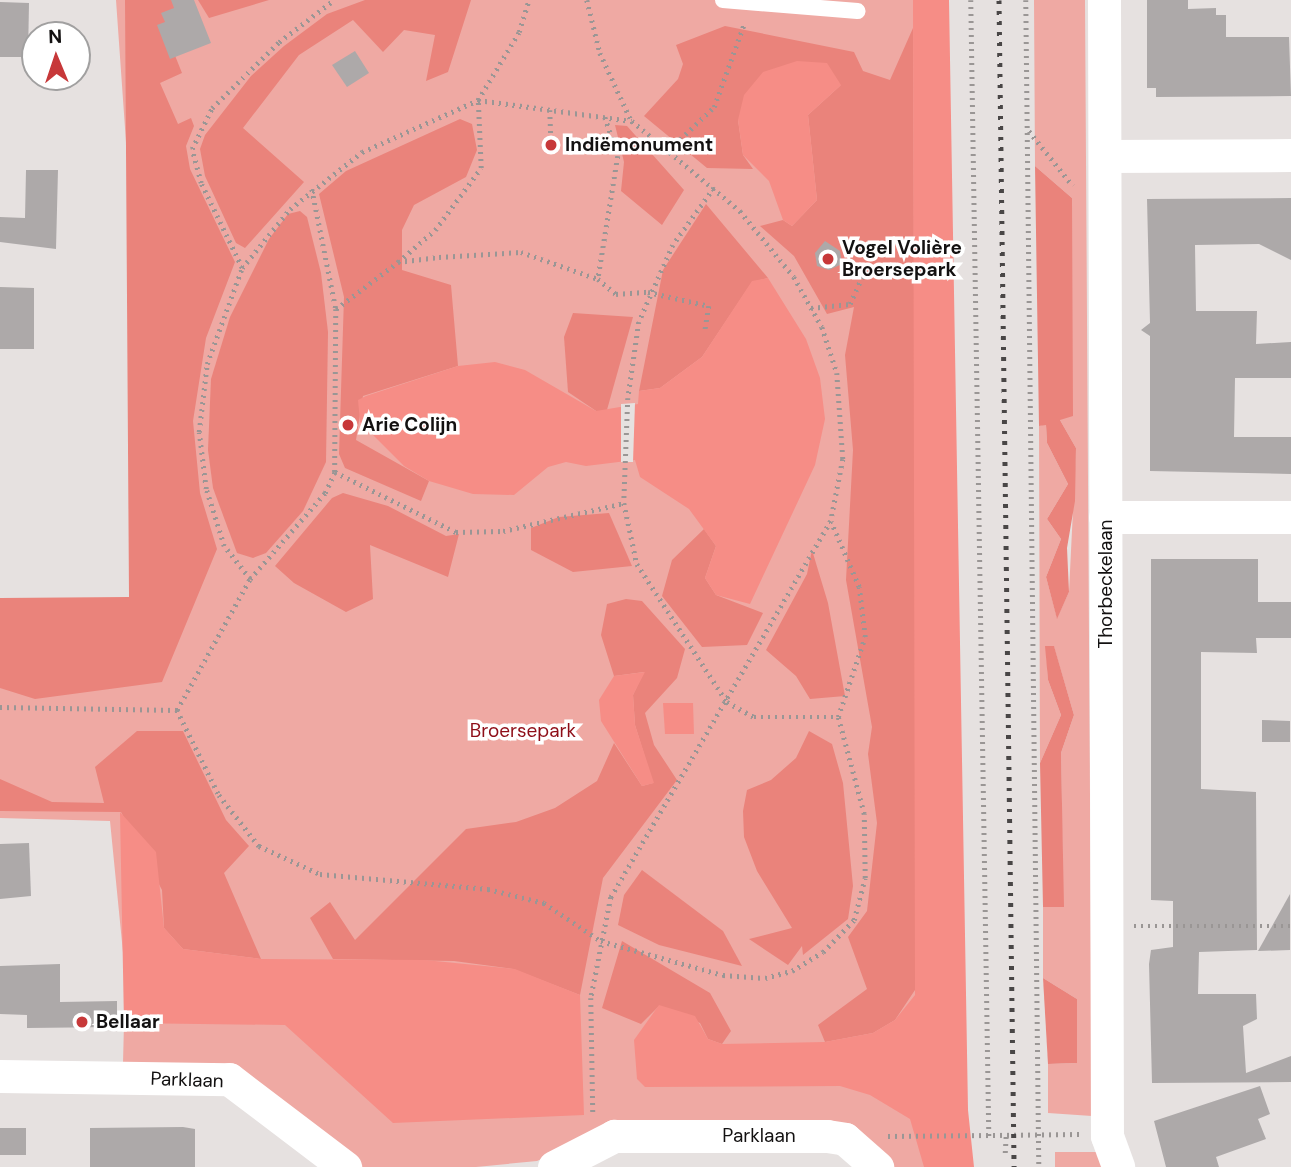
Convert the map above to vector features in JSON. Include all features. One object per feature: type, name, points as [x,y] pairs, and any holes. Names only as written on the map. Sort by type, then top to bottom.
[{"type":"street","name":"Thorbeckelaan","points":[[1104,0],[1107,1136],[1118,1167]]},
{"type":"street","points":[[1105,156],[1291,155]]},
{"type":"street","points":[[1105,517],[1291,517]]},
{"type":"street","name":"Parklaan","points":[[0,1076],[229,1079],[345,1167]]},
{"type":"street","name":"Parklaan","points":[[554,1167],[614,1136],[827,1136],[845,1139],[877,1167]]},
{"type":"lane","points":[[723,0],[746,5],[859,11]]},
{"type":"path","points":[[242,268],[201,183],[192,149],[212,108],[279,42],[334,0]]},
{"type":"path","points":[[336,309],[398,262],[435,229],[481,168],[478,100],[519,32],[529,0]]},
{"type":"path","points":[[587,0],[600,53],[632,121]]},
{"type":"path","points":[[971,0],[989,1136]]},
{"type":"path","points":[[1026,0],[1029,131],[1031,819],[1039,1167]]},
{"type":"path","points":[[670,149],[714,107],[746,5]]},
{"type":"path","points":[[250,579],[224,546],[206,489],[199,432],[207,363],[242,268],[262,236],[312,189],[371,147],[478,100],[632,121],[670,149],[714,188],[772,247],[811,308],[836,373],[843,411],[843,459],[831,522],[611,897],[591,998],[594,1144]]},
{"type":"path","points":[[551,110],[551,145]]},
{"type":"path","points":[[598,279],[618,156],[605,117]]},
{"type":"path","points":[[1029,131],[1104,225]]},
{"type":"path","points":[[714,188],[673,245],[648,292],[628,398],[628,463],[624,503],[637,565],[727,702],[754,717],[838,718]]},
{"type":"path","points":[[177,710],[250,579],[325,493],[335,472],[336,309],[312,189]]},
{"type":"path","points":[[398,262],[520,252],[598,279],[616,294],[648,292],[709,306],[705,331]]},
{"type":"path","points":[[811,308],[850,304],[870,259]]},
{"type":"path","points":[[335,472],[456,532],[503,531],[624,503]]},
{"type":"path","points":[[177,710],[219,794],[259,846],[320,874],[488,889],[544,903],[601,941],[723,975],[765,978],[792,971],[823,952],[855,920],[865,878],[864,814],[838,718],[865,638],[859,587],[831,522]]},
{"type":"path","points":[[0,707],[177,710]]},
{"type":"path","points":[[1107,926],[1291,926]]},
{"type":"path","points":[[908,1135],[1090,1135]]},
{"type":"path","points":[[1005,1153],[1006,1135]]},
{"type":"green space","name":"Broersepark","points":[[116,0],[920,0],[924,1167],[888,1167],[853,1130],[566,1148],[537,1161],[476,1167],[362,1167],[247,1079],[123,1063],[124,1023],[130,1023],[110,821],[0,818],[0,633],[134,633],[135,270]]},
{"type":"green space","points":[[1034,0],[1085,0],[1092,1116],[1048,1113],[1048,1064],[1077,1063],[1077,999],[1043,978],[1043,907],[1063,907],[1061,753],[1074,715],[1054,647],[1046,646],[1048,680],[1061,715],[1040,763],[1039,426],[1046,424],[1047,443],[1068,484],[1047,519],[1061,539],[1046,577],[1057,618],[1069,592],[1076,448],[1060,420],[1072,198],[1035,166]]},
{"type":"green space","points":[[1055,1152],[1100,1152],[1104,1167],[1055,1167]]},
{"type":"shaded area","points":[[125,0],[193,0],[164,28],[182,73],[160,83],[178,124],[191,118],[194,126],[186,146],[190,169],[235,262],[206,338],[193,421],[200,493],[217,549],[162,682],[35,699],[0,688],[0,598],[129,597]]},
{"type":"shaded area","points":[[198,0],[269,0],[209,18]]},
{"type":"shaded area","points":[[365,0],[471,0],[448,72],[426,81],[435,35],[404,30],[383,52],[353,20],[299,55],[243,128],[304,182],[245,248],[236,243],[205,176],[200,149],[205,135],[251,76],[284,46],[327,14]]},
{"type":"shaded area","points":[[913,0],[949,0],[968,1110],[974,1167],[924,1167],[910,1119],[870,1095],[840,1086],[645,1087],[637,1079],[634,1040],[659,1005],[695,1016],[708,1039],[722,1044],[825,1042],[873,1033],[895,1020],[915,995]]},
{"type":"shaded area","points":[[725,26],[854,52],[863,71],[890,80],[913,28],[917,987],[895,1020],[873,1033],[825,1042],[818,1025],[867,989],[848,937],[867,911],[877,823],[868,754],[872,727],[846,580],[853,450],[845,355],[854,307],[827,314],[794,256],[760,226],[783,220],[792,226],[817,200],[808,115],[841,85],[738,120],[743,155],[753,169],[707,168],[644,116],[678,79],[683,64],[676,45]]},
{"type":"shaded area","points":[[797,61],[827,63],[841,85],[808,115],[817,200],[792,226],[783,220],[769,181],[743,155],[738,120],[744,95],[763,72]]},
{"type":"shaded area","points":[[460,119],[472,124],[477,150],[466,177],[414,205],[402,230],[402,270],[451,285],[458,366],[363,396],[356,440],[429,481],[421,501],[345,468],[339,454],[344,297],[319,194],[346,171]]},
{"type":"shaded area","points":[[615,125],[627,126],[684,190],[662,225],[621,191],[624,162]]},
{"type":"shaded area","points":[[1035,166],[1072,198],[1073,416],[1060,420],[1076,448],[1075,501],[1067,548],[1069,592],[1057,619],[1046,577],[1061,539],[1047,519],[1068,484],[1047,443],[1046,425],[1039,426]]},
{"type":"shaded area","points":[[706,204],[768,278],[752,282],[702,357],[660,388],[639,391],[663,270]]},
{"type":"shaded area","points":[[300,211],[307,217],[321,273],[328,332],[326,462],[303,511],[266,553],[253,558],[237,553],[213,488],[208,450],[211,379],[230,317],[269,239],[288,214]]},
{"type":"shaded area","points":[[768,278],[806,339],[820,378],[825,419],[815,465],[750,604],[716,595],[705,578],[716,546],[689,509],[640,477],[635,460],[586,466],[566,462],[548,467],[514,495],[473,494],[429,481],[404,466],[360,422],[358,400],[366,396],[458,366],[495,362],[525,370],[596,411],[638,404],[639,391],[660,388],[702,357],[752,281]]},
{"type":"shaded area","points":[[573,313],[633,317],[605,417],[568,392],[564,337]]},
{"type":"shaded area","points":[[343,493],[388,506],[446,536],[459,534],[448,577],[370,545],[373,599],[346,612],[294,583],[275,566],[332,498]]},
{"type":"shaded area","points":[[609,513],[632,566],[573,572],[531,550],[531,528],[559,517]]},
{"type":"shaded area","points":[[704,529],[716,546],[705,578],[716,595],[763,613],[747,645],[702,647],[662,596],[672,560]]},
{"type":"shaded area","points":[[812,550],[828,603],[845,696],[810,699],[796,676],[766,650],[807,574]]},
{"type":"shaded area","points":[[626,599],[642,601],[685,649],[677,678],[645,713],[654,745],[677,780],[603,878],[580,995],[513,969],[454,961],[333,959],[310,918],[330,902],[355,940],[466,829],[516,822],[555,808],[597,781],[614,743],[642,786],[653,783],[635,725],[633,695],[644,672],[614,676],[601,635],[607,604]]},
{"type":"shaded area","points":[[1045,646],[1054,646],[1074,715],[1061,753],[1064,907],[1043,907],[1040,763],[1061,715],[1048,680]]},
{"type":"shaded area","points":[[645,672],[633,695],[635,725],[654,783],[642,786],[601,721],[599,700],[614,676]]},
{"type":"shaded area","points":[[663,703],[693,703],[694,734],[665,734]]},
{"type":"shaded area","points":[[137,731],[183,731],[226,820],[249,846],[224,873],[261,959],[183,949],[164,928],[162,890],[121,812],[0,811],[0,779],[52,802],[104,803],[95,767]]},
{"type":"shaded area","points":[[809,731],[832,744],[843,783],[853,886],[848,919],[803,955],[802,946],[788,965],[749,939],[792,928],[757,871],[744,837],[743,811],[747,790],[771,780],[796,758]]},
{"type":"shaded area","points":[[120,812],[156,852],[164,928],[183,949],[261,959],[425,960],[515,969],[580,995],[584,1115],[393,1123],[285,1025],[124,1023]]},
{"type":"shaded area","points":[[642,870],[723,931],[742,966],[659,945],[618,925],[624,895]]},
{"type":"shaded area","points":[[622,941],[710,993],[731,1031],[722,1044],[708,1039],[700,1023],[659,1006],[641,1024],[602,1008]]},
{"type":"shaded area","points":[[1043,978],[1077,999],[1077,1063],[1048,1064]]},
{"type":"pier","points":[[635,403],[633,462],[621,462],[621,404]]},
{"type":"building","points":[[171,0],[194,0],[211,43],[170,59],[157,25],[165,22],[161,13],[174,8]]},
{"type":"building","points":[[1147,0],[1188,0],[1188,9],[1216,8],[1216,15],[1226,15],[1226,37],[1289,37],[1291,96],[1156,97],[1156,88],[1147,88]]},
{"type":"building","points":[[0,2],[29,3],[29,21],[21,21],[21,57],[0,57]]},
{"type":"building","points":[[355,51],[369,73],[347,87],[332,65]]},
{"type":"building","points":[[26,170],[58,170],[56,249],[0,242],[0,217],[25,218]]},
{"type":"building","points":[[1291,198],[1291,260],[1259,244],[1195,245],[1196,311],[1257,311],[1256,344],[1291,342],[1291,378],[1235,378],[1234,437],[1291,437],[1291,474],[1150,471],[1150,336],[1141,330],[1150,323],[1147,199]]},
{"type":"building","name":"Vogel Volière Broersepark","points":[[825,241],[840,251],[842,264],[829,270],[817,266],[815,253]]},
{"type":"building","points":[[0,287],[34,288],[34,349],[0,349]]},
{"type":"building","points":[[1151,559],[1258,559],[1258,602],[1291,602],[1291,638],[1256,638],[1257,653],[1201,652],[1201,789],[1256,792],[1257,950],[1199,952],[1198,994],[1256,994],[1257,1019],[1243,1026],[1246,1073],[1291,1056],[1291,1082],[1152,1083],[1149,964],[1151,950],[1173,947],[1173,901],[1151,900]]},
{"type":"building","points":[[1262,720],[1290,721],[1290,742],[1262,742]]},
{"type":"building","points":[[29,843],[31,896],[0,899],[0,844]]},
{"type":"building","points":[[1290,894],[1290,950],[1258,951]]},
{"type":"building","points":[[60,964],[60,1002],[117,1001],[117,1027],[27,1028],[27,1015],[0,1014],[0,966]]},
{"type":"building","points":[[1260,1086],[1270,1114],[1258,1119],[1266,1139],[1216,1157],[1219,1167],[1166,1167],[1154,1121]]},
{"type":"building","points":[[0,1128],[26,1128],[26,1155],[0,1155]]},
{"type":"building","points":[[90,1128],[195,1129],[195,1167],[90,1167]]},
{"type":"railway","points":[[999,0],[1014,1167]]},
{"type":"place","name":"Indiëmonument","points":[[551,145]]},
{"type":"place","name":"Vogel Volière Broersepark","points":[[828,259]]},
{"type":"place","name":"Arie Colijn","points":[[348,425]]},
{"type":"place","name":"Bellaar","points":[[82,1022]]}]
